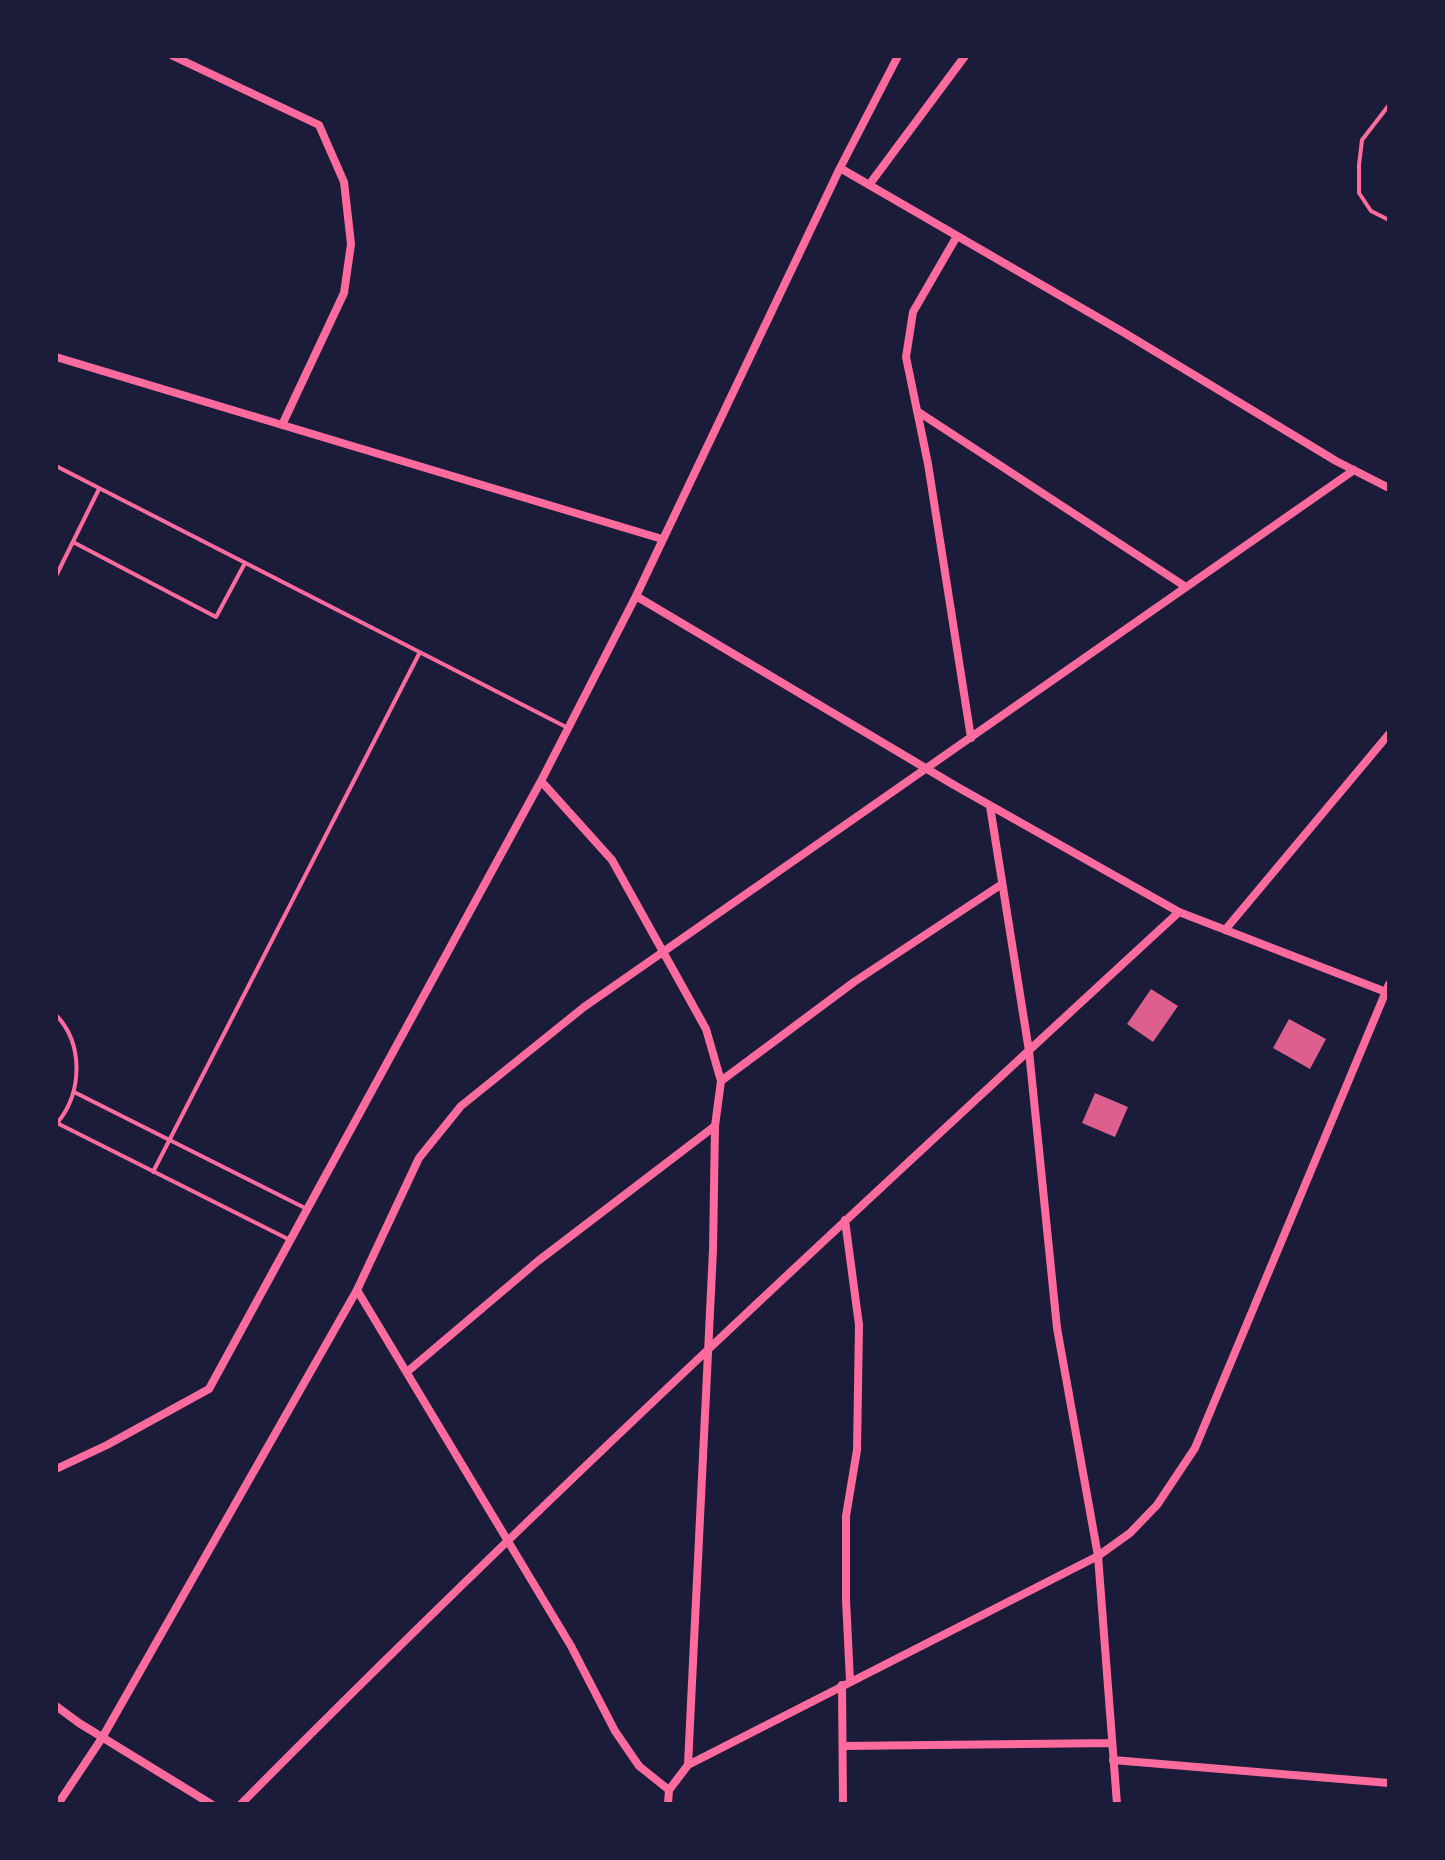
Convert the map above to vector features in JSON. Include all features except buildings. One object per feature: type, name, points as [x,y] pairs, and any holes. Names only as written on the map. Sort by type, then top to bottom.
[{"type":"street","points":[[173,56],[319,125],[344,182],[351,244],[344,293],[282,425]]},
{"type":"street","points":[[56,1469],[209,1389],[541,781],[636,596],[840,168],[898,56]]},
{"type":"street","points":[[869,185],[965,56]]},
{"type":"street","points":[[840,168],[1389,488]]},
{"type":"street","points":[[957,236],[913,312],[906,357],[928,464],[971,738]]},
{"type":"street","points":[[56,357],[662,539]]},
{"type":"street","points":[[917,411],[1186,587]]},
{"type":"street","points":[[58,1804],[102,1738],[357,1290],[419,1158],[461,1106],[584,1007],[1354,470]]},
{"type":"street","points":[[636,596],[990,806],[1179,912],[1388,990],[1195,1448],[1157,1505],[1130,1533],[1098,1556],[688,1765],[669,1790],[668,1804]]},
{"type":"street","points":[[1225,930],[1389,734]]},
{"type":"street","points":[[541,781],[612,860],[706,1029],[721,1081],[715,1126],[713,1250],[688,1765]]},
{"type":"street","points":[[990,806],[1029,1051],[1057,1328],[1098,1556],[1117,1804]]},
{"type":"street","points":[[721,1081],[854,982],[1002,884]]},
{"type":"street","points":[[241,1804],[508,1538],[845,1220],[1179,912]]},
{"type":"street","points":[[407,1372],[538,1261],[715,1126]]},
{"type":"street","points":[[843,1804],[846,1516],[857,1450],[859,1325],[845,1220]]},
{"type":"street","points":[[357,1290],[508,1538],[571,1646],[615,1731],[639,1766],[669,1790]]},
{"type":"street","points":[[56,1706],[102,1738],[211,1804]]},
{"type":"street","points":[[843,1746],[1112,1743]]},
{"type":"street","points":[[1113,1760],[1389,1783]]},
{"type":"lane","points":[[1389,105],[1362,140],[1359,193],[1371,211],[1389,220]]},
{"type":"lane","points":[[56,466],[568,728]]},
{"type":"lane","points":[[56,576],[99,489]]},
{"type":"lane","points":[[73,542],[216,617],[245,563]]},
{"type":"lane","points":[[153,1172],[420,652]]},
{"type":"lane","points":[[56,1015],[74,1045],[77,1072],[74,1092],[57,1124],[290,1240]]},
{"type":"lane","points":[[74,1092],[307,1209]]}]
